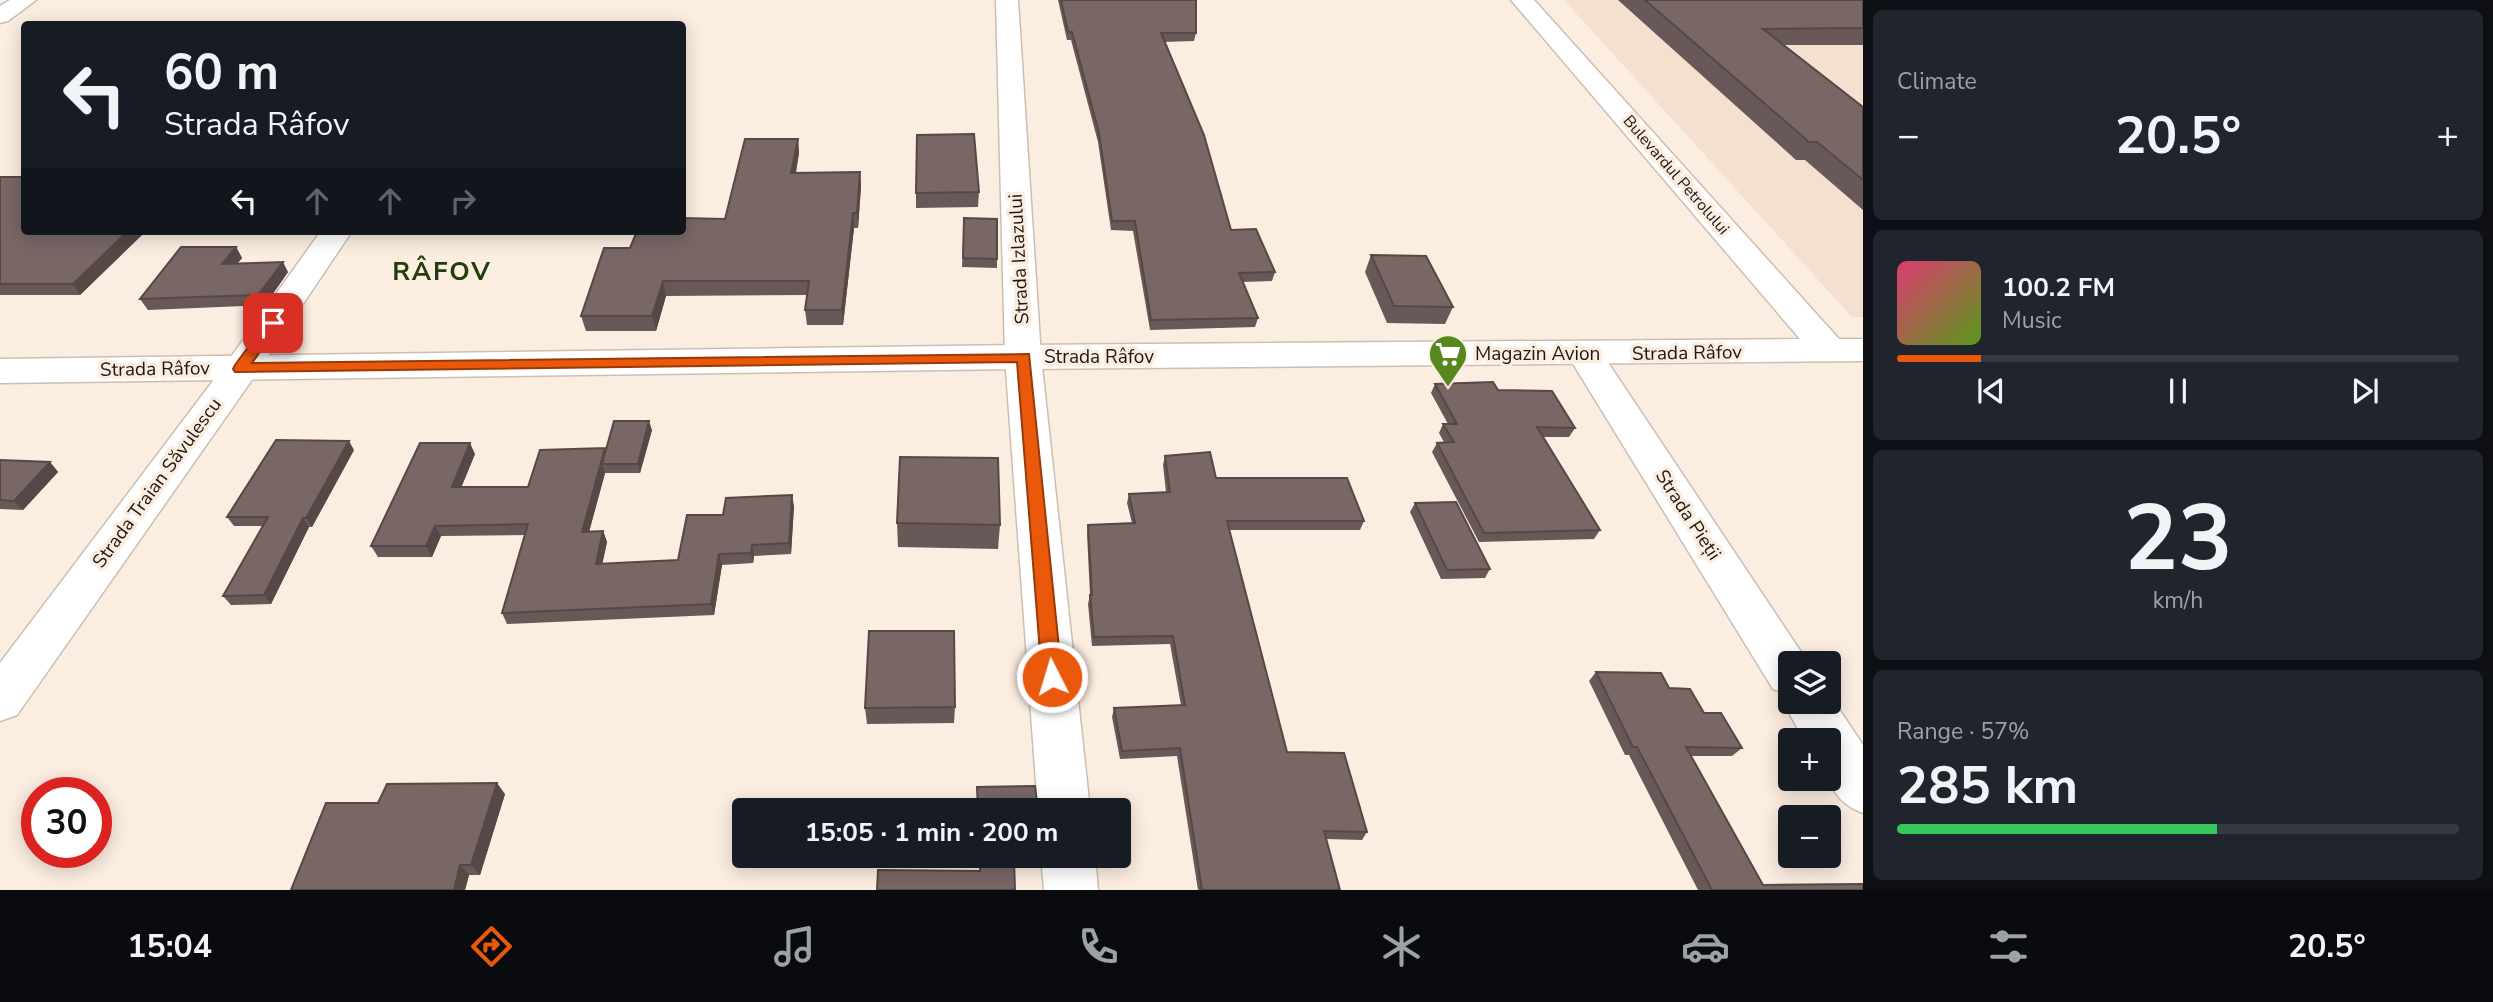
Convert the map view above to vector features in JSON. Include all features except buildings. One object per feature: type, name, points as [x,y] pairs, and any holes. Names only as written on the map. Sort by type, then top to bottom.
[{"type":"street","points":[[0,16],[25,0]]},
{"type":"street","name":"Strada Izlazului","points":[[1007,0],[1023,357],[1063,798]]},
{"type":"street","name":"Bulevardul Petrolului","points":[[1522,0],[1846,350]]},
{"type":"street","name":"Strada Traian Săvulescu","points":[[0,700],[241,369],[334,235]]},
{"type":"street","name":"Strada Râfov","points":[[0,371],[1023,357],[1846,350]]},
{"type":"street","name":"Strada Pieții","points":[[1586,354],[1778,656]]},
{"type":"street","points":[[1816,714],[1863,789]]},
{"type":"street","points":[[1069,868],[1071,890]]},
{"type":"shaded area","points":[[1564,0],[1863,0],[1863,317],[1852,317]]},
{"type":"place","name":"Magazin Avion","points":[[1448,388]]},
{"type":"district","name":"RÂFOV","points":[[442,271]]},
{"type":"route","points":[[273,323],[241,369],[1023,357],[1052,677]]}]
